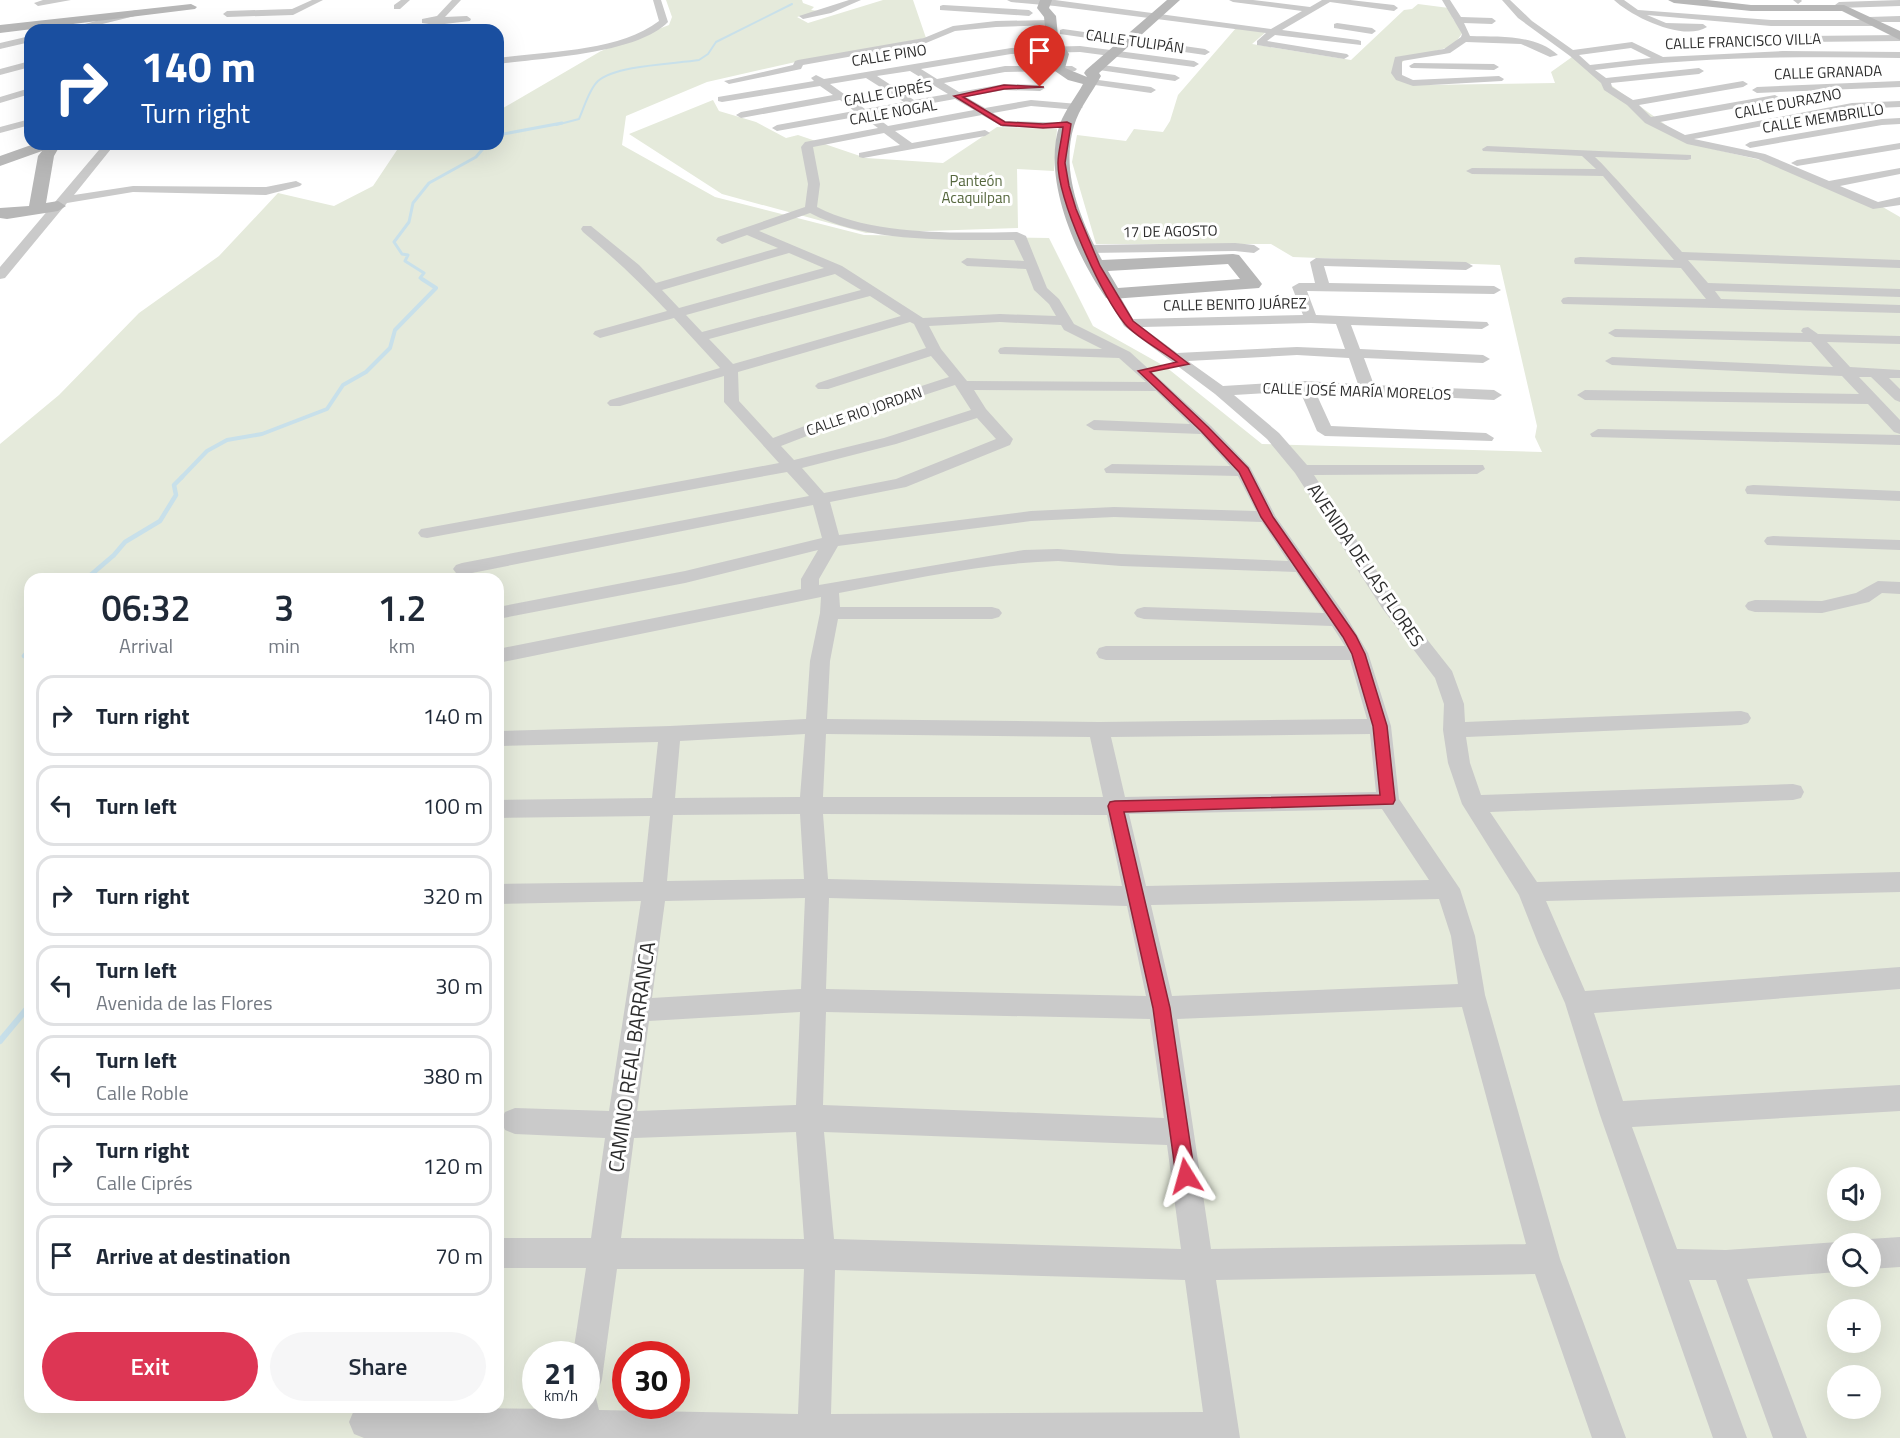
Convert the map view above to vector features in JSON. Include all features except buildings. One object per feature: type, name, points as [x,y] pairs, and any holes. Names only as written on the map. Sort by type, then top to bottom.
[{"type":"main road","points":[[1674,0],[1712,2],[1731,7],[1841,7],[1900,37]]},
{"type":"main road","points":[[1051,1],[1042,8],[1054,19],[1055,35],[1067,49],[1064,54],[1065,70],[1073,77],[1097,74]]},
{"type":"main road","points":[[32,24],[195,5],[161,24]]},
{"type":"main road","name":"AVENIDA DE LAS FLORES","points":[[1112,294],[1095,266],[1072,209],[1062,163],[1067,124],[1097,74],[1132,41],[1141,27],[1169,7]]},
{"type":"main road","points":[[0,29],[24,25]]},
{"type":"main road","points":[[0,161],[31,150]]},
{"type":"main road","points":[[37,208],[46,156],[50,150]]},
{"type":"main road","points":[[0,213],[7,214],[60,203]]},
{"type":"main road","points":[[1095,266],[1233,259],[1253,284],[1112,294]]},
{"type":"street","points":[[32,24],[39,2],[67,0]]},
{"type":"street","points":[[227,14],[293,12],[320,0]]},
{"type":"street","points":[[397,7],[406,0]]},
{"type":"street","points":[[438,19],[449,0]]},
{"type":"street","points":[[438,19],[457,0]]},
{"type":"street","points":[[504,60],[609,45],[651,32],[664,22],[657,0]]},
{"type":"street","points":[[821,0],[844,5]]},
{"type":"street","points":[[803,16],[857,0]]},
{"type":"street","points":[[1011,0],[1169,7],[1274,31],[1358,43]]},
{"type":"street","points":[[1233,0],[1323,11]]},
{"type":"street","points":[[1344,56],[1266,45],[1259,41],[1329,0],[1394,8]]},
{"type":"street","points":[[1446,0],[1465,37]]},
{"type":"street","points":[[1506,0],[1539,32],[1571,53],[1589,68],[1596,78],[1605,81],[1712,71],[1689,59]]},
{"type":"street","points":[[1618,0],[1636,12],[1670,28],[1726,26],[1798,37],[1900,37]]},
{"type":"street","points":[[1828,0],[1841,7],[1900,3]]},
{"type":"street","points":[[1712,2],[1716,16]]},
{"type":"street","points":[[91,24],[140,12]]},
{"type":"street","points":[[798,68],[798,63],[926,40],[946,15],[1018,12],[1054,19]]},
{"type":"street","points":[[1636,12],[1716,16],[1736,20],[1872,22],[1900,19]]},
{"type":"street","points":[[946,15],[996,24],[1054,19]]},
{"type":"street","points":[[946,15],[967,23]]},
{"type":"street","points":[[1456,17],[1478,16],[1492,21]]},
{"type":"street","points":[[438,19],[467,19]]},
{"type":"street","points":[[1281,19],[1304,22]]},
{"type":"street","points":[[1327,25],[1372,31]]},
{"type":"street","points":[[1055,35],[1132,41],[1206,52]]},
{"type":"street","points":[[1447,51],[1465,37],[1518,37],[1554,56],[1520,52]]},
{"type":"street","points":[[1798,37],[1829,53]]},
{"type":"street","points":[[0,46],[24,40]]},
{"type":"street","points":[[1571,53],[1632,45],[1662,60]]},
{"type":"street","name":"CALLE TULIPÁN","points":[[1067,49],[1194,64]]},
{"type":"street","name":"CALLE PINO","points":[[722,99],[1001,52],[1067,49]]},
{"type":"street","points":[[1463,53],[1447,51],[1398,58],[1395,66],[1396,73],[1405,81],[1423,83],[1499,79]]},
{"type":"street","name":"CALLE FRANCISCO VILLA","points":[[1589,68],[1662,60],[1829,53],[1900,55]]},
{"type":"street","points":[[1853,65],[1900,63]]},
{"type":"street","points":[[0,72],[24,66]]},
{"type":"street","points":[[1395,66],[1497,67]]},
{"type":"street","points":[[911,67],[1003,124],[1043,126],[1067,124]]},
{"type":"street","points":[[729,81],[798,68],[821,82],[910,147]]},
{"type":"street","points":[[935,82],[1005,69],[1065,70]]},
{"type":"street","points":[[867,74],[912,104]]},
{"type":"street","points":[[1097,74],[1175,78]]},
{"type":"street","points":[[1097,74],[1151,90]]},
{"type":"street","points":[[1649,121],[1775,98],[1722,75]]},
{"type":"street","points":[[1605,81],[1607,87],[1631,103],[1649,121],[1682,138],[1699,144],[1761,156],[1832,184],[1877,206],[1900,201]]},
{"type":"street","points":[[1631,103],[1743,84]]},
{"type":"street","name":"CALLE GRANADA","points":[[1756,90],[1900,84]]},
{"type":"street","name":"CALLE CIPRÉS","points":[[777,128],[1004,87],[1040,87]]},
{"type":"street","points":[[0,99],[24,93]]},
{"type":"street","points":[[741,115],[842,97]]},
{"type":"street","name":"CALLE NOGAL","points":[[811,209],[814,184],[806,147],[821,141],[1031,103],[1078,107]]},
{"type":"street","name":"CALLE DURAZNO","points":[[1682,138],[1852,106],[1900,104]]},
{"type":"street","points":[[1852,106],[1900,131]]},
{"type":"street","points":[[0,117],[24,123]]},
{"type":"street","name":"CALLE MEMBRILLO","points":[[1761,156],[1758,151],[1748,146],[1882,122],[1900,122]]},
{"type":"street","points":[[0,130],[24,123]]},
{"type":"street","points":[[863,155],[985,133]]},
{"type":"street","points":[[1797,163],[1900,146]]},
{"type":"street","points":[[1487,149],[1687,157]]},
{"type":"street","points":[[0,276],[105,150]]},
{"type":"street","points":[[1586,154],[1607,172],[1610,180],[1644,215],[1717,303]]},
{"type":"street","points":[[1472,171],[1607,172]]},
{"type":"street","points":[[1832,184],[1900,171]]},
{"type":"street","points":[[60,203],[133,189],[266,191],[296,184]]},
{"type":"street","points":[[722,240],[811,209],[820,216],[860,226],[931,234],[1017,236],[1022,239],[1041,290],[1054,302],[1069,327],[1125,354],[1205,429],[1244,471],[1267,517],[1339,621],[1358,654],[1380,726],[1388,800],[1448,889],[1463,936],[1472,995],[1545,1259],[1609,1438]]},
{"type":"street","points":[[587,229],[634,268],[651,289],[701,337],[730,370],[733,380],[729,394],[732,402],[820,498]]},
{"type":"street","points":[[462,569],[900,483],[1004,442],[1005,439],[980,412],[960,382],[934,350],[916,320],[837,269],[750,232]]},
{"type":"street","name":"17 DE AGOSTO","points":[[1088,249],[1235,247],[1254,249]]},
{"type":"street","points":[[651,289],[790,249]]},
{"type":"street","points":[[1580,261],[1681,260],[1900,264]]},
{"type":"street","points":[[967,262],[1033,265]]},
{"type":"street","points":[[1323,288],[1316,262],[1466,266]]},
{"type":"street","points":[[600,334],[837,269]]},
{"type":"street","points":[[1311,319],[1299,287],[1494,290]]},
{"type":"street","points":[[1704,287],[1900,293]]},
{"type":"street","points":[[701,337],[873,291]]},
{"type":"street","name":"AVENIDA DE LAS FLORES","points":[[1112,294],[1129,323],[1220,391],[1273,436],[1302,470],[1389,604],[1444,676],[1454,704],[1454,730],[1459,763],[1473,804],[1530,892],[1550,943],[1578,1003],[1614,1115],[1730,1438]]},
{"type":"street","points":[[1568,301],[1900,309]]},
{"type":"street","points":[[1783,305],[1900,429]]},
{"type":"street","points":[[615,402],[916,320],[1000,318],[1066,321]]},
{"type":"street","name":"CALLE BENITO JUÁREZ","points":[[1129,323],[1311,319],[1482,324]]},
{"type":"street","points":[[1342,320],[1368,390]]},
{"type":"street","points":[[1616,333],[1812,336],[1900,340]]},
{"type":"street","points":[[823,386],[934,350]]},
{"type":"street","points":[[1005,351],[1125,354]]},
{"type":"street","points":[[1143,371],[1180,360],[1240,352],[1354,353],[1483,359]]},
{"type":"street","points":[[1612,362],[1900,374]]},
{"type":"street","points":[[1876,374],[1900,397]]},
{"type":"street","name":"CALLE RIO JORDAN","points":[[771,444],[845,416],[960,382],[1160,387]]},
{"type":"street","points":[[1305,386],[1325,431],[1486,438]]},
{"type":"street","name":"CALLE JOSÉ MARÍA MORELOS","points":[[1220,391],[1305,386],[1494,395]]},
{"type":"street","points":[[1585,395],[1872,399]]},
{"type":"street","points":[[427,533],[790,466],[890,441],[980,412]]},
{"type":"street","points":[[1094,424],[1205,429]]},
{"type":"street","points":[[1598,434],[1900,440]]},
{"type":"street","points":[[814,1435],[820,1254],[809,1118],[817,888],[811,805],[820,661],[830,613],[820,590],[810,579],[832,541],[820,498],[822,472],[830,456]]},
{"type":"street","points":[[1112,469],[1244,471]]},
{"type":"street","points":[[1302,470],[1477,469]]},
{"type":"street","points":[[1753,490],[1900,496]]},
{"type":"street","points":[[504,612],[685,577],[832,541],[1031,516],[1114,512],[1267,517]]},
{"type":"street","points":[[1773,541],[1900,545]]},
{"type":"street","points":[[504,655],[585,641],[820,590],[1024,556],[1058,555],[1121,560],[1300,567]]},
{"type":"street","points":[[1755,606],[1822,607],[1862,598],[1878,587],[1900,588]]},
{"type":"street","points":[[830,613],[992,613]]},
{"type":"street","points":[[1143,614],[1339,621]]},
{"type":"street","points":[[1106,653],[1358,654]]},
{"type":"street","points":[[1454,730],[1742,718]]},
{"type":"street","points":[[504,738],[670,734],[817,726],[1099,730],[1380,726]]},
{"type":"street","points":[[600,1417],[814,1435],[1222,1434],[1162,1008],[1099,730]]},
{"type":"street","name":"CAMINO REAL BARRANCA","points":[[591,1341],[654,892],[670,734]]},
{"type":"street","points":[[1473,804],[1793,792]]},
{"type":"street","points":[[504,809],[811,805],[1115,806],[1388,800]]},
{"type":"street","points":[[1530,892],[1900,882]]},
{"type":"street","points":[[504,894],[817,888],[1135,896],[1448,889]]},
{"type":"street","points":[[1578,1003],[1900,978]]},
{"type":"street","points":[[637,1010],[812,1000],[1162,1008],[1472,995]]},
{"type":"street","points":[[1614,1115],[1900,1098]]},
{"type":"street","points":[[515,1121],[621,1125],[809,1118],[1179,1132]]},
{"type":"street","points":[[1881,1253],[1900,1252]]},
{"type":"street","points":[[504,1253],[820,1254],[1198,1265],[1545,1259]]},
{"type":"street","points":[[1668,1264],[1726,1265],[1827,1258]]},
{"type":"street","points":[[1726,1265],[1790,1438]]},
{"type":"street","points":[[366,1422],[522,1417]]},
{"type":"green space","points":[[666,0],[802,0],[803,3],[814,7],[811,10],[819,11],[797,17],[808,23],[883,0],[913,0],[926,38],[791,63],[707,82],[626,116],[622,145],[715,197],[864,235],[1049,238],[1093,326],[1166,367],[1262,444],[1542,452],[1535,437],[1537,426],[1500,265],[1293,257],[1271,244],[1096,244],[1072,162],[1077,135],[1126,141],[1134,129],[1163,132],[1170,121],[1178,95],[1236,28],[1266,32],[1252,44],[1351,60],[1404,10],[1412,9],[1418,4],[1449,8],[1453,19],[1463,32],[1453,46],[1404,60],[1394,74],[1424,85],[1555,83],[1551,72],[1572,57],[1692,144],[1773,163],[1881,206],[1900,217],[1900,1438],[0,1438],[0,444],[59,395],[139,313],[219,256],[278,193],[334,206],[373,186],[397,150],[504,150],[504,108],[601,51],[669,25],[672,17]]},
{"type":"green space","name":"Panteón Acaquilpan","points":[[713,100],[719,111],[756,122],[786,138],[798,135],[866,158],[943,163],[997,127],[1057,129],[1054,171],[1017,169],[1018,228],[866,233],[722,194],[629,134]]},
{"type":"waterway","points":[[556,125],[579,119],[592,89],[598,81],[607,76],[631,68],[699,60],[708,54],[716,42],[792,4]]},
{"type":"waterway","points":[[504,134],[562,123]]},
{"type":"waterway","points":[[425,281],[420,278],[424,273],[405,261],[408,255],[402,254],[394,242],[409,222],[413,203],[429,183],[476,157],[482,150]]},
{"type":"waterway","points":[[181,478],[207,451],[227,440],[262,434],[327,409],[343,385],[366,372],[390,348],[395,330],[436,288],[422,279]]},
{"type":"waterway","points":[[93,573],[125,542],[160,521],[176,495],[174,485],[181,478]]},
{"type":"waterway","points":[[0,1041],[24,1012]]},
{"type":"route","points":[[1040,87],[1004,87],[957,96],[1003,124],[1043,126],[1067,124],[1062,163],[1065,186],[1095,266],[1129,323],[1185,364],[1143,371],[1205,429],[1244,471],[1267,517],[1349,636],[1358,654],[1380,726],[1388,800],[1115,806],[1162,1008],[1186,1176]]}]
